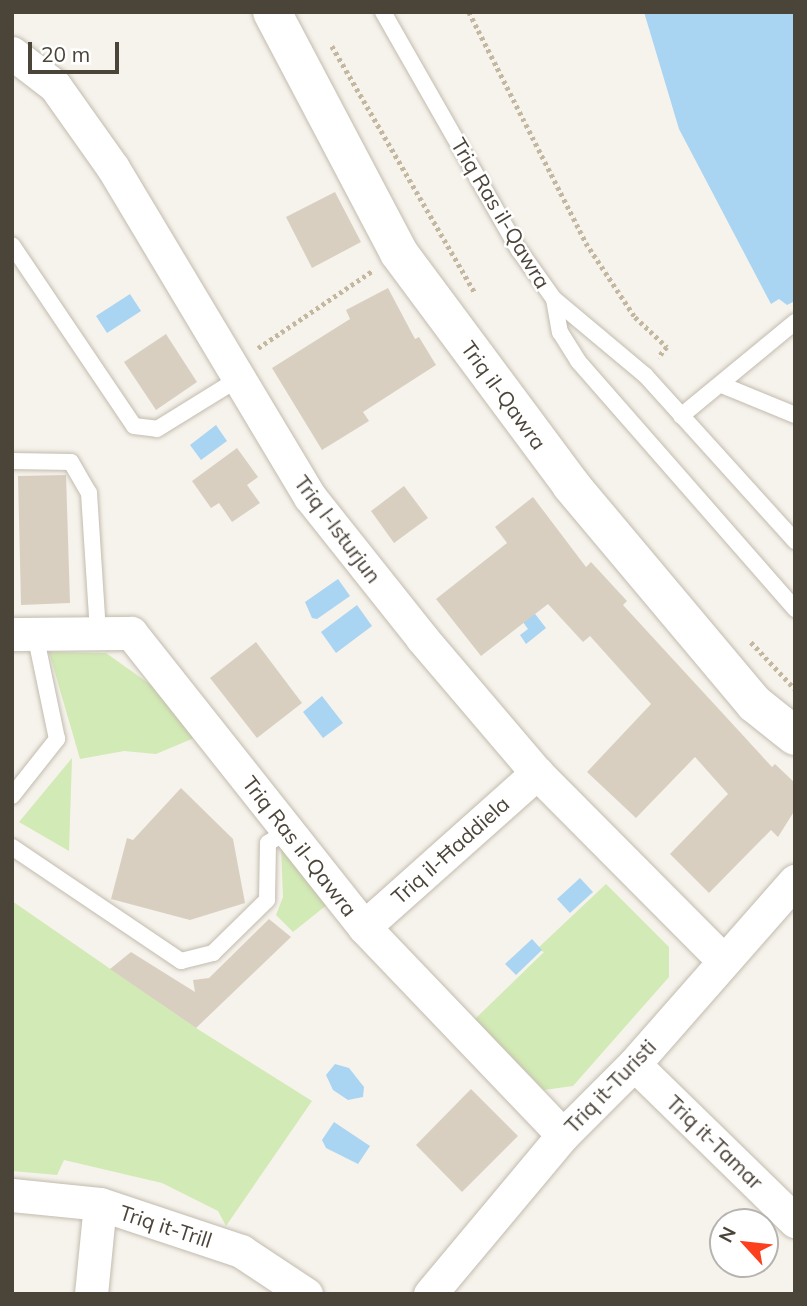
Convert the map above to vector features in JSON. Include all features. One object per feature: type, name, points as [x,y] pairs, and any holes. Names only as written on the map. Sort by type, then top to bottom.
[{"type":"street","name":"Triq il-Qawra","points":[[272,12],[399,253],[571,485],[755,704],[795,736]]},
{"type":"street","name":"Triq l-Isturjun","points":[[12,53],[55,86],[113,168],[310,497],[422,638],[537,773],[724,961]]},
{"type":"street","name":"Triq Ras il-Qawra","points":[[23,634],[131,633],[364,927],[563,1135]]},
{"type":"street","name":"Triq il-Ħaddiela","points":[[364,927],[537,773]]},
{"type":"street","name":"Triq it-Turisti","points":[[430,1294],[563,1135],[634,1064],[795,881]]},
{"type":"street","name":"Triq it-Tamar","points":[[634,1064],[795,1221]]},
{"type":"street","name":"Triq it-Trill","points":[[12,1195],[100,1204],[241,1251],[306,1294]]},
{"type":"street","points":[[91,1294],[100,1204]]},
{"type":"lane","name":"Triq Ras il-Qawra","points":[[383,12],[519,250],[554,299],[645,375],[795,541]]},
{"type":"lane","points":[[12,245],[134,426],[157,429],[234,373]]},
{"type":"lane","points":[[554,299],[560,332],[578,361],[795,609]]},
{"type":"lane","points":[[681,416],[722,385],[795,322]]},
{"type":"lane","points":[[722,385],[795,415]]},
{"type":"lane","points":[[12,461],[71,462],[89,493],[98,634]]},
{"type":"lane","points":[[12,796],[57,739],[23,634]]},
{"type":"lane","points":[[12,848],[181,961],[213,953],[267,900],[268,843],[288,831]]},
{"type":"path","points":[[469,12],[586,243],[635,317],[667,347],[645,375]]},
{"type":"path","points":[[330,42],[478,299]]},
{"type":"path","points":[[234,373],[399,253]]},
{"type":"path","points":[[748,638],[795,689]]},
{"type":"green space","points":[[49,652],[106,653],[151,685],[194,738],[156,754],[124,751],[80,759]]},
{"type":"green space","points":[[72,758],[69,851],[19,822]]},
{"type":"green space","points":[[281,847],[328,904],[293,932],[276,915],[283,897]]},
{"type":"green space","points":[[606,884],[669,947],[669,977],[573,1086],[544,1090],[475,1019],[544,952],[537,949]]},
{"type":"green space","points":[[12,901],[196,1028],[312,1101],[226,1226],[218,1211],[162,1183],[64,1160],[57,1175],[12,1171]]},
{"type":"water","points":[[644,12],[795,12],[795,301],[787,305],[779,299],[771,304],[679,129]]},
{"type":"water","points":[[130,294],[141,311],[107,333],[96,316]]},
{"type":"water","points":[[216,425],[227,441],[201,460],[190,445]]},
{"type":"water","points":[[338,579],[350,596],[317,619],[312,618],[305,602]]},
{"type":"water","points":[[525,601],[546,628],[526,644],[520,635],[528,629],[514,610]]},
{"type":"water","points":[[357,605],[372,626],[336,653],[321,632]]},
{"type":"water","points":[[322,696],[343,723],[323,738],[303,712]]},
{"type":"water","points":[[580,878],[593,892],[570,913],[557,899]]},
{"type":"water","points":[[532,939],[542,950],[516,975],[505,964]]},
{"type":"water","points":[[335,1064],[349,1068],[364,1087],[363,1097],[348,1100],[333,1090],[326,1075]]},
{"type":"water","points":[[334,1122],[370,1146],[358,1164],[326,1148],[322,1140]]},
{"type":"building","points":[[335,192],[361,242],[312,268],[286,217]]},
{"type":"building","points":[[388,288],[415,339],[419,337],[436,365],[363,412],[369,421],[322,450],[272,368],[350,319],[346,310]]},
{"type":"building","points":[[166,334],[197,382],[156,410],[124,362]]},
{"type":"building","points":[[237,448],[258,477],[247,485],[260,503],[232,522],[219,503],[211,508],[192,481]]},
{"type":"building","points":[[66,475],[70,603],[21,605],[18,476]]},
{"type":"building","points":[[404,486],[428,518],[394,543],[371,511]]},
{"type":"building","points":[[533,497],[586,567],[591,562],[627,601],[623,605],[772,767],[775,764],[795,783],[795,810],[778,837],[771,830],[709,893],[670,854],[728,794],[695,757],[636,818],[587,772],[651,704],[590,636],[583,642],[548,604],[481,656],[436,599],[507,543],[495,527]]},
{"type":"building","points":[[256,642],[302,703],[257,738],[210,678]]},
{"type":"building","points":[[181,788],[233,839],[245,903],[190,920],[111,899],[127,838],[133,840]]},
{"type":"building","points":[[269,919],[291,937],[196,1028],[110,969],[131,952],[195,992],[193,980],[209,978]]},
{"type":"building","points":[[471,1089],[518,1136],[462,1192],[416,1145]]}]
